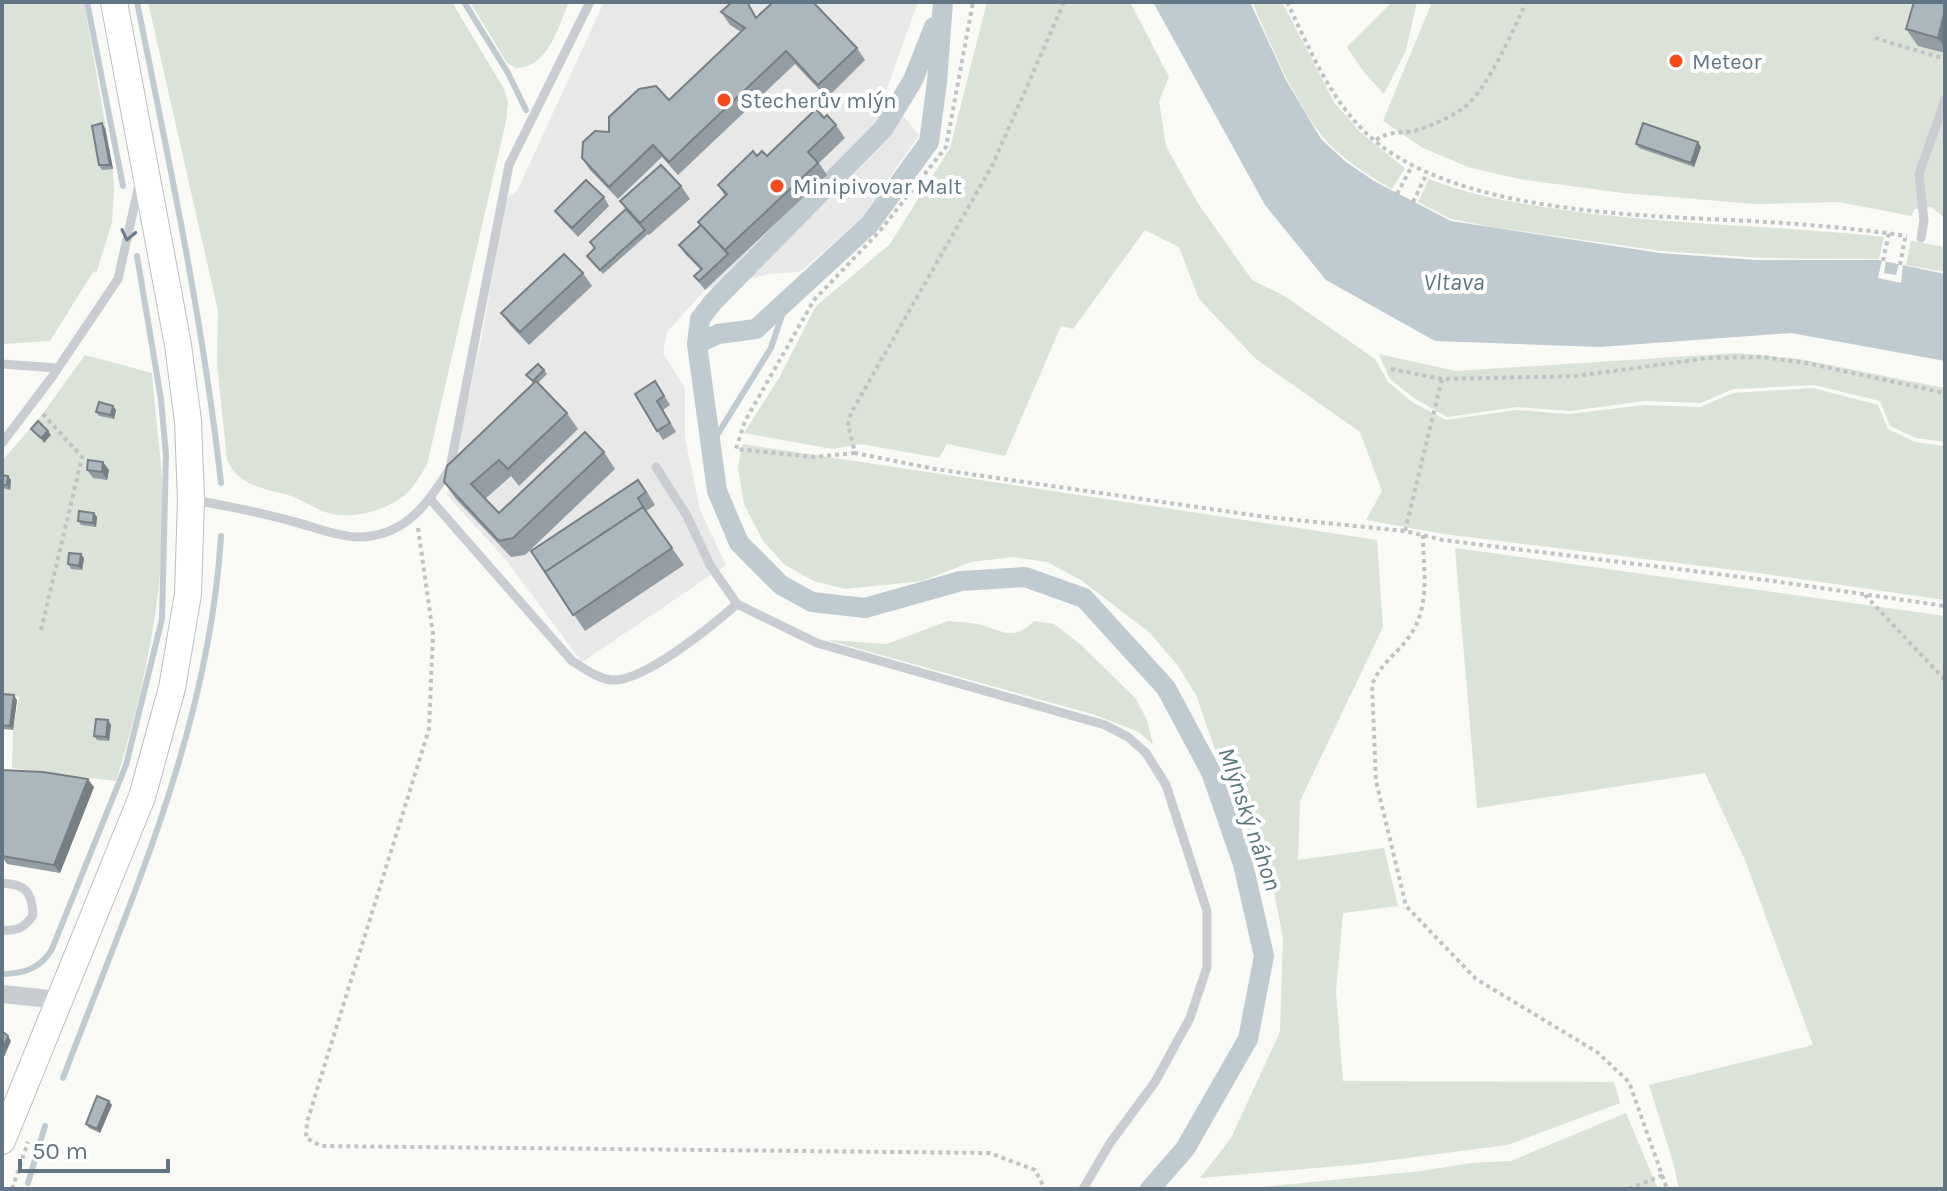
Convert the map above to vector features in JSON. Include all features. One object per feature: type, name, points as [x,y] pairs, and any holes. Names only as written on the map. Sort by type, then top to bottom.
[{"type":"main road","points":[[2,1141],[142,797],[172,688],[188,594],[191,500],[188,421],[178,345],[114,2]]},
{"type":"street","points":[[2,994],[60,1000]]},
{"type":"lane","points":[[191,500],[256,512],[357,537],[402,525],[431,500],[450,468],[509,165],[590,2]]},
{"type":"lane","points":[[1921,238],[1924,221],[1919,174],[1945,100]]},
{"type":"lane","points":[[2,443],[118,279],[145,159]]},
{"type":"lane","points":[[2,364],[57,368]]},
{"type":"lane","points":[[656,467],[687,516],[710,565],[737,604],[817,643],[1105,725],[1128,737],[1146,753],[1166,785],[1207,911],[1207,967],[1190,1018],[1155,1082],[1110,1143],[1083,1189]]},
{"type":"lane","points":[[431,500],[572,661],[594,675],[613,680],[646,670],[705,633],[737,604]]},
{"type":"lane","points":[[2,883],[18,884],[28,890],[33,899],[33,915],[23,927],[15,931],[2,930]]},
{"type":"path","points":[[973,2],[946,147],[879,232],[814,300],[745,421],[736,449],[813,457],[855,453],[935,469],[1266,517],[1405,531],[1443,540],[1945,606]]},
{"type":"path","points":[[855,453],[848,425],[851,413],[993,164],[1064,2]]},
{"type":"path","points":[[1287,2],[1337,98],[1362,129],[1412,166],[1427,173],[1462,186],[1576,208],[1652,216],[1770,222],[1921,238]]},
{"type":"path","points":[[1376,140],[1389,132],[1415,130],[1463,109],[1475,96],[1511,37],[1526,2]]},
{"type":"path","points":[[1875,38],[1945,59]]},
{"type":"path","points":[[1397,194],[1412,166]]},
{"type":"path","points":[[1413,202],[1427,173]]},
{"type":"path","points":[[1883,261],[1889,233]]},
{"type":"path","points":[[1900,265],[1905,242]]},
{"type":"path","points":[[1391,369],[1442,379],[1576,376],[1693,360],[1763,357],[1807,363],[1945,393]]},
{"type":"path","points":[[1405,531],[1442,379]]},
{"type":"path","points":[[33,402],[82,457],[41,630]]},
{"type":"path","points":[[417,514],[433,634],[429,729],[307,1122],[306,1138],[321,1146],[990,1153],[1035,1170],[1045,1189]]},
{"type":"path","points":[[1423,535],[1426,584],[1414,629],[1376,673],[1372,685],[1376,781],[1406,906],[1476,979],[1597,1052],[1629,1082],[1667,1189]]},
{"type":"path","points":[[1864,594],[1945,680]]},
{"type":"path","points":[[1629,1189],[1663,1175]]},
{"type":"shaded area","points":[[2,2],[84,2],[113,169],[112,222],[97,271],[93,272],[50,341],[2,344]]},
{"type":"shaded area","points":[[148,2],[452,2],[504,89],[508,103],[506,121],[427,465],[408,492],[387,506],[354,515],[332,514],[245,481],[227,460],[217,364],[218,311]]},
{"type":"shaded area","points":[[470,2],[569,2],[544,54],[527,66],[516,68],[507,63]]},
{"type":"shaded area","points":[[604,2],[918,2],[885,94],[919,135],[860,220],[800,272],[769,274],[705,290],[667,332],[663,353],[685,388],[685,438],[700,510],[726,565],[582,662],[506,560],[447,495],[482,335],[506,199],[517,191]]},
{"type":"shaded area","points":[[987,2],[1130,2],[1169,77],[1159,101],[1166,146],[1197,202],[1252,280],[1283,295],[1375,359],[1388,382],[1412,402],[1446,420],[1516,410],[1569,414],[1645,405],[1700,407],[1733,393],[1813,388],[1878,405],[1888,429],[1915,442],[1945,446],[1945,600],[1444,534],[1366,520],[1382,491],[1360,432],[1256,359],[1199,299],[1179,247],[1145,230],[1073,329],[1061,326],[1005,456],[947,444],[939,458],[861,444],[833,449],[744,433],[779,378],[816,306],[890,244],[950,148]]},
{"type":"shaded area","points":[[1252,2],[1282,2],[1334,102],[1361,133],[1405,168],[1392,189],[1346,159],[1322,136],[1292,88]]},
{"type":"shaded area","points":[[1392,2],[1417,2],[1406,50],[1384,94],[1347,47]]},
{"type":"shaded area","name":"Meteor","points":[[1432,2],[1945,2],[1945,218],[1931,207],[1915,209],[1911,216],[1839,202],[1755,204],[1623,193],[1519,179],[1468,167],[1423,148],[1383,121]]},
{"type":"shaded area","points":[[1429,179],[1484,196],[1578,212],[1884,237],[1879,259],[1763,258],[1661,251],[1451,219],[1418,202]]},
{"type":"shaded area","points":[[1911,241],[1945,247],[1945,272],[1906,265]]},
{"type":"shaded area","points":[[1737,353],[1799,359],[1945,388],[1945,442],[1916,438],[1890,426],[1880,401],[1814,385],[1733,389],[1701,403],[1644,401],[1570,411],[1517,407],[1447,417],[1414,398],[1390,379],[1379,354],[1456,371]]},
{"type":"shaded area","points":[[85,355],[152,373],[161,470],[162,538],[156,608],[135,713],[116,781],[12,768],[13,730],[19,697],[2,694],[2,461],[41,416]]},
{"type":"shaded area","points":[[742,444],[1377,540],[1383,627],[1300,801],[1298,860],[1384,848],[1398,906],[1343,913],[1336,991],[1343,1081],[1614,1082],[1620,1103],[1507,1145],[1361,1164],[1200,1178],[1231,1138],[1280,1032],[1283,938],[1273,887],[1220,764],[1196,695],[1178,666],[1150,633],[1081,580],[1047,562],[1013,557],[971,562],[922,581],[845,589],[814,581],[785,565],[763,541],[744,504],[738,468]]},
{"type":"shaded area","points":[[1455,548],[1945,616],[1945,1189],[1679,1189],[1649,1085],[1813,1045],[1745,860],[1705,773],[1477,808]]},
{"type":"shaded area","points":[[948,621],[977,624],[1008,633],[1020,631],[1034,621],[1054,624],[1080,644],[1136,699],[1147,720],[1153,745],[1139,732],[1092,714],[827,640],[887,644]]},
{"type":"shaded area","points":[[1626,1113],[1658,1189],[1243,1189],[1511,1161]]},
{"type":"water","name":"Vltava","points":[[1153,2],[1250,2],[1286,80],[1321,139],[1346,162],[1374,181],[1451,221],[1660,253],[1755,260],[1879,260],[1945,274],[1945,361],[1791,333],[1600,347],[1435,341],[1326,280],[1265,205]]},
{"type":"pier","points":[[1882,260],[1886,260],[1884,273],[1896,275],[1899,263],[1903,264],[1901,283],[1878,278]]},
{"type":"building","name":"Stecherův mlýn","points":[[732,2],[747,2],[756,18],[773,2],[813,2],[857,48],[818,85],[786,51],[669,162],[653,145],[609,187],[582,158],[583,142],[595,131],[609,132],[609,117],[639,89],[656,86],[669,100],[745,28],[721,12]]},
{"type":"building","points":[[1914,2],[1945,2],[1938,38],[1906,29]]},
{"type":"building","name":"Minipivovar Malt","points":[[816,109],[836,125],[808,152],[818,163],[725,250],[698,222],[727,194],[718,185],[753,151],[757,156],[762,151],[767,156]]},
{"type":"building","points":[[102,123],[110,165],[99,165],[92,126]]},
{"type":"building","points":[[1643,123],[1698,142],[1691,163],[1636,144]]},
{"type":"building","points":[[661,165],[681,186],[640,223],[620,201]]},
{"type":"building","points":[[586,180],[604,197],[572,228],[555,211]]},
{"type":"building","points":[[626,209],[645,230],[600,270],[587,256],[595,248],[590,242]]},
{"type":"building","points":[[701,225],[728,254],[699,281],[694,276],[702,269],[679,245]]},
{"type":"building","points":[[564,254],[583,273],[520,332],[501,313]]},
{"type":"building","points":[[538,364],[544,370],[533,381],[526,375]]},
{"type":"building","points":[[536,381],[567,413],[508,469],[499,460],[471,484],[499,513],[585,432],[604,452],[513,538],[499,541],[444,482],[447,466]]},
{"type":"building","points":[[655,381],[664,396],[657,401],[670,423],[657,431],[635,394]]},
{"type":"building","points":[[99,402],[113,406],[111,415],[96,412]]},
{"type":"building","points":[[38,421],[48,431],[41,438],[31,429]]},
{"type":"building","points":[[88,460],[103,462],[102,472],[87,470]]},
{"type":"building","points":[[2,475],[8,476],[7,485],[2,485]]},
{"type":"building","points":[[638,480],[646,492],[638,498],[643,507],[545,572],[531,551]]},
{"type":"building","points":[[643,507],[672,548],[573,615],[545,572]]},
{"type":"building","points":[[79,511],[94,513],[93,523],[78,521]]},
{"type":"building","points":[[69,553],[81,554],[79,566],[68,564]]},
{"type":"building","points":[[2,694],[14,695],[10,726],[2,725]]},
{"type":"building","points":[[96,719],[108,720],[106,737],[94,736]]},
{"type":"building","points":[[2,770],[88,779],[54,865],[2,856]]},
{"type":"building","points":[[2,1031],[8,1036],[2,1051]]},
{"type":"building","points":[[97,1096],[109,1101],[97,1129],[86,1124]]},
{"type":"waterway","points":[[87,2],[123,186]]},
{"type":"waterway","points":[[137,2],[195,302],[221,483]]},
{"type":"waterway","points":[[464,2],[508,73],[526,110]]},
{"type":"waterway","name":"Mlýnský náhon","points":[[943,2],[929,142],[869,225],[756,329],[718,334],[697,344],[717,491],[739,543],[781,585],[812,602],[865,608],[961,581],[1025,577],[1084,598],[1166,688],[1211,772],[1243,864],[1264,956],[1248,1039],[1185,1149],[1150,1189]]},
{"type":"waterway","points":[[697,344],[700,319],[713,302],[884,128],[913,80],[934,27]]},
{"type":"waterway","points":[[2,974],[31,969],[43,961],[52,949],[126,765],[162,619],[166,455],[161,399],[137,256]]},
{"type":"waterway","points":[[711,445],[771,348],[787,300]]},
{"type":"waterway","points":[[63,1078],[140,879],[184,745],[214,608],[221,536]]},
{"type":"waterway","points":[[28,1183],[45,1126]]},
{"type":"place","name":"Meteor","points":[[1676,61]]},
{"type":"place","name":"Stecherův mlýn","points":[[724,100]]},
{"type":"place","name":"Minipivovar Malt","points":[[777,186]]}]
